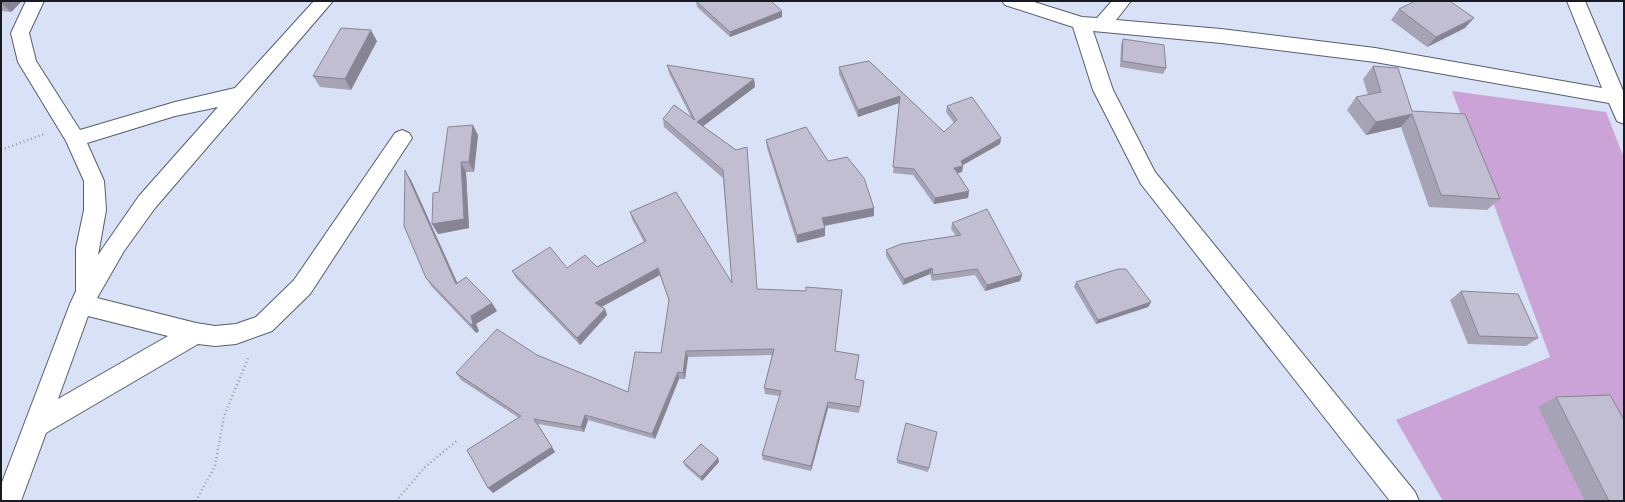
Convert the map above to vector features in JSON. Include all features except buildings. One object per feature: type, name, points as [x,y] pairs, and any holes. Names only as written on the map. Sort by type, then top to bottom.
[{"type":"street","points":[[35,1],[20,33],[27,62],[71,133],[94,181],[95,210],[87,248],[84,297]]},
{"type":"street","points":[[8,501],[84,297],[116,244],[147,202],[324,1]]},
{"type":"street","points":[[1011,1],[1091,24],[1221,36],[1375,55],[1615,97]]},
{"type":"street","points":[[1091,24],[1122,1]]},
{"type":"street","points":[[1576,1],[1624,116]]},
{"type":"street","points":[[1091,24],[1103,90],[1148,178],[1406,501]]},
{"type":"street","points":[[71,133],[242,94]]},
{"type":"street","points":[[84,297],[196,333],[215,336],[236,334],[264,324],[302,287],[402,138]]},
{"type":"street","points":[[35,426],[196,333]]},
{"type":"path","points":[[1,150],[71,133]]},
{"type":"path","points":[[196,501],[215,466],[224,416],[264,324]]},
{"type":"path","points":[[396,501],[426,466],[458,440]]},
{"type":"shaded area","points":[[1452,91],[1606,112],[1624,158],[1624,501],[1443,501],[1396,420],[1550,357]]}]
